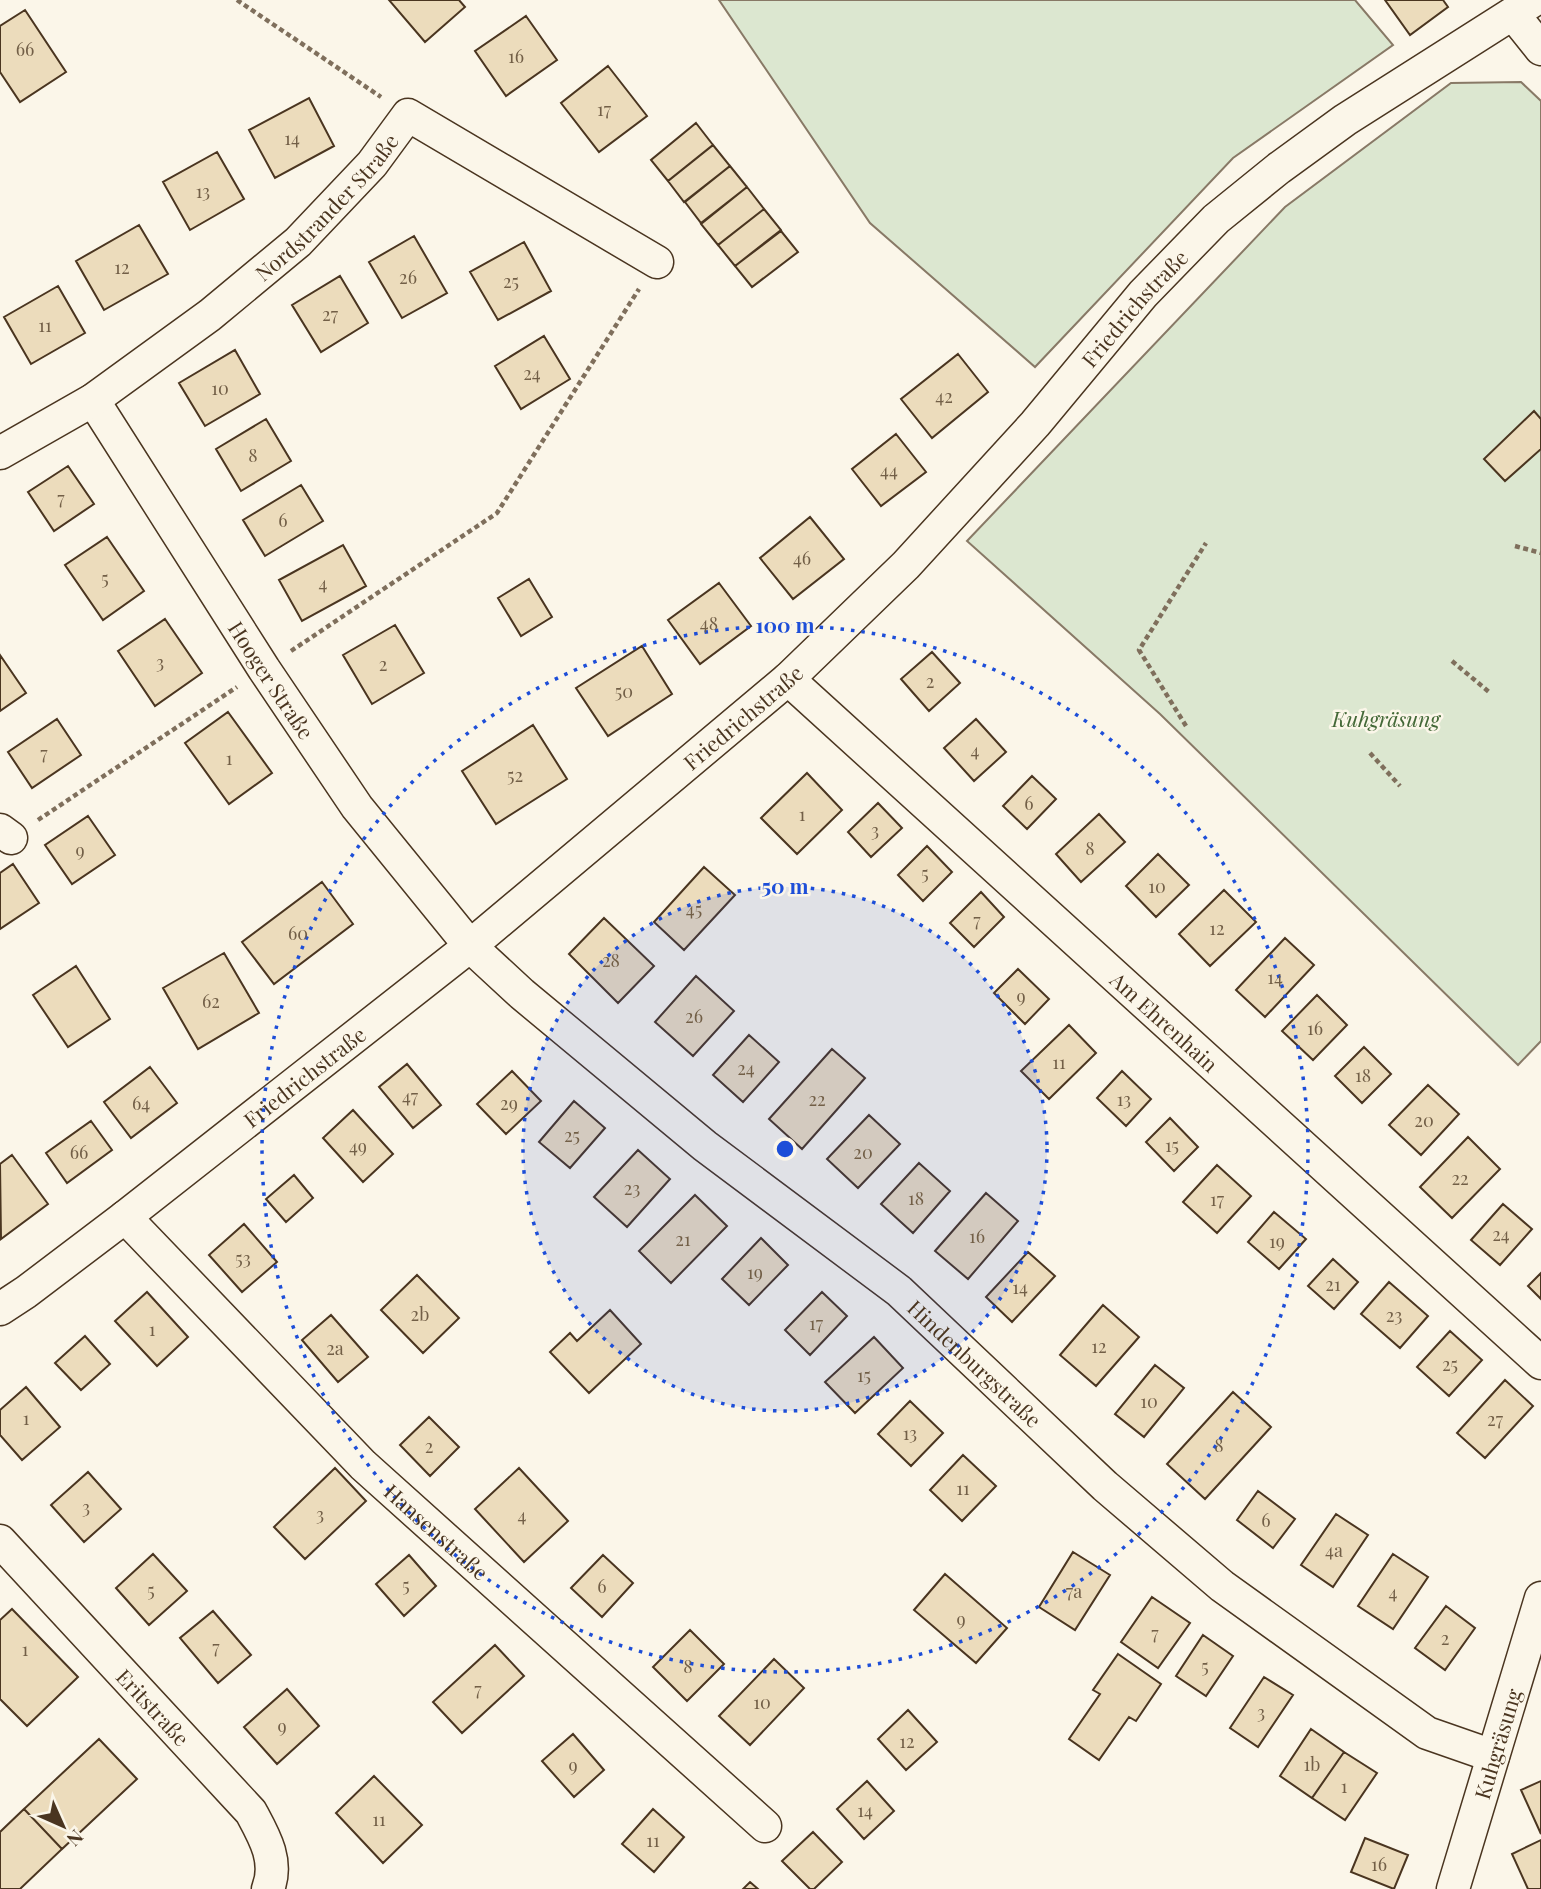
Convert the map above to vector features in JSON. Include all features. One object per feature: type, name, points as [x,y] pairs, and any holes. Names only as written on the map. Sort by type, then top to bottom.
[{"type":"street","points":[[1524,7],[1541,49]]},
{"type":"street","name":"Friedrichstraße","points":[[0,1308],[26,1292],[125,1217],[470,946],[788,678],[906,565],[1035,425],[1143,294],[1216,219],[1279,168],[1345,120],[1524,7]]},
{"type":"street","name":"Nordstrander Straße","points":[[0,453],[93,400],[210,316],[298,242],[372,164],[408,115],[657,262]]},
{"type":"street","name":"Hooger Straße","points":[[93,400],[264,669],[357,807],[470,946]]},
{"type":"street","name":"Am Ehrenhain","points":[[788,678],[1541,1363]]},
{"type":"street","name":"Hindenburgstraße","points":[[470,946],[522,994],[705,1146],[899,1291],[1105,1486],[1222,1586],[1427,1733],[1493,1756]]},
{"type":"street","name":"Hansenstraße","points":[[125,1217],[363,1465],[765,1826]]},
{"type":"street","name":"Eritstraße","points":[[0,1541],[251,1812],[268,1842],[272,1864],[268,1889]]},
{"type":"street","name":"Kuhgräsung","points":[[1453,1889],[1541,1598]]},
{"type":"path","points":[[237,0],[239,4],[408,115]]},
{"type":"path","points":[[5,834],[264,669],[497,513],[657,262]]},
{"type":"path","points":[[1186,726],[1139,650],[1206,543]]},
{"type":"path","points":[[1515,546],[1541,553]]},
{"type":"path","points":[[1452,661],[1489,692]]},
{"type":"path","points":[[1370,753],[1400,786]]},
{"type":"green space","points":[[719,0],[1355,0],[1393,45],[1233,158],[1035,367],[870,223]]},
{"type":"green space","points":[[1521,82],[1541,101],[1541,1041],[1518,1065],[1160,714],[967,541],[1285,207],[1451,83]]},
{"type":"building","points":[[389,0],[459,0],[465,7],[425,42]]},
{"type":"building","points":[[1385,0],[1443,0],[1448,7],[1410,35]]},
{"type":"building","points":[[25,10],[66,72],[20,102],[0,72],[0,26]]},
{"type":"building","points":[[526,16],[557,60],[506,96],[475,51]]},
{"type":"building","points":[[608,66],[647,116],[599,152],[561,103]]},
{"type":"building","points":[[309,98],[334,146],[275,178],[249,130]]},
{"type":"building","points":[[696,123],[713,145],[668,181],[651,160]]},
{"type":"building","points":[[713,145],[730,166],[684,202],[668,181]]},
{"type":"building","points":[[217,152],[244,199],[190,230],[163,182]]},
{"type":"building","points":[[730,166],[747,187],[701,223],[685,202]]},
{"type":"building","points":[[747,187],[764,209],[718,245],[701,224]]},
{"type":"building","points":[[764,209],[781,230],[735,266],[718,245]]},
{"type":"building","points":[[139,225],[168,274],[104,310],[76,261]]},
{"type":"building","points":[[781,231],[798,252],[752,287],[735,266]]},
{"type":"building","points":[[414,236],[447,293],[402,318],[369,262]]},
{"type":"building","points":[[524,242],[551,291],[498,320],[470,272]]},
{"type":"building","points":[[340,276],[368,323],[321,352],[292,305]]},
{"type":"building","points":[[58,286],[85,333],[31,364],[4,317]]},
{"type":"building","points":[[544,336],[570,379],[521,409],[495,366]]},
{"type":"building","points":[[235,350],[260,394],[205,426],[179,383]]},
{"type":"building","points":[[958,354],[988,392],[932,438],[901,399]]},
{"type":"building","points":[[1534,411],[1541,419],[1541,449],[1505,481],[1484,459]]},
{"type":"building","points":[[266,419],[291,461],[241,491],[216,449]]},
{"type":"building","points":[[896,434],[926,472],[881,506],[852,469]]},
{"type":"building","points":[[68,466],[94,504],[54,531],[28,492]]},
{"type":"building","points":[[301,485],[323,521],[265,556],[243,520]]},
{"type":"building","points":[[810,517],[844,559],[793,599],[760,558]]},
{"type":"building","points":[[107,537],[144,591],[103,620],[65,565]]},
{"type":"building","points":[[343,545],[366,586],[302,621],[279,580]]},
{"type":"building","points":[[529,579],[552,617],[521,636],[498,598]]},
{"type":"building","points":[[719,583],[751,626],[700,664],[668,620]]},
{"type":"building","points":[[165,619],[202,673],[155,706],[118,651]]},
{"type":"building","points":[[395,625],[424,673],[372,704],[343,655]]},
{"type":"building","points":[[642,646],[672,694],[608,736],[576,688]]},
{"type":"building","points":[[932,652],[960,683],[929,711],[901,679]]},
{"type":"building","points":[[0,655],[26,693],[0,711]]},
{"type":"building","points":[[228,712],[272,773],[229,804],[185,743]]},
{"type":"building","points":[[57,719],[81,755],[32,788],[8,752]]},
{"type":"building","points":[[976,719],[1006,752],[974,781],[944,748]]},
{"type":"building","points":[[533,725],[567,779],[496,824],[462,771]]},
{"type":"building","points":[[807,773],[842,810],[797,854],[761,818]]},
{"type":"building","points":[[1032,776],[1056,799],[1027,829],[1003,806]]},
{"type":"building","points":[[878,803],[902,828],[871,857],[848,832]]},
{"type":"building","points":[[1099,814],[1125,842],[1081,882],[1056,854]]},
{"type":"building","points":[[88,816],[115,855],[72,884],[45,845]]},
{"type":"building","points":[[927,846],[952,872],[923,901],[898,875]]},
{"type":"building","points":[[1158,854],[1189,885],[1156,917],[1126,886]]},
{"type":"building","points":[[13,864],[39,903],[0,929],[0,873]]},
{"type":"building","points":[[704,867],[735,895],[684,950],[654,922]]},
{"type":"building","points":[[322,882],[353,924],[274,984],[242,942]]},
{"type":"building","points":[[1224,890],[1256,922],[1210,966],[1179,934]]},
{"type":"building","points":[[981,892],[1004,917],[974,947],[950,923]]},
{"type":"building","points":[[604,918],[654,966],[618,1003],[569,954]]},
{"type":"building","points":[[1285,938],[1314,965],[1265,1017],[1236,990]]},
{"type":"building","points":[[224,953],[259,1013],[198,1049],[163,988]]},
{"type":"building","points":[[76,966],[110,1019],[68,1047],[33,995]]},
{"type":"building","points":[[1018,969],[1049,999],[1025,1024],[994,993]]},
{"type":"building","points":[[696,976],[734,1011],[693,1056],[655,1022]]},
{"type":"building","points":[[1317,995],[1347,1025],[1313,1060],[1282,1031]]},
{"type":"building","points":[[1069,1025],[1096,1053],[1049,1099],[1021,1071]]},
{"type":"building","points":[[749,1035],[779,1062],[743,1102],[713,1075]]},
{"type":"building","points":[[1364,1047],[1391,1074],[1362,1103],[1335,1076]]},
{"type":"building","points":[[832,1049],[865,1078],[802,1149],[769,1119]]},
{"type":"building","points":[[407,1064],[441,1105],[413,1128],[379,1087]]},
{"type":"building","points":[[150,1067],[177,1103],[131,1138],[104,1102]]},
{"type":"building","points":[[512,1071],[541,1101],[506,1134],[477,1104]]},
{"type":"building","points":[[1122,1071],[1151,1099],[1126,1126],[1097,1098]]},
{"type":"building","points":[[1428,1085],[1459,1114],[1421,1155],[1389,1125]]},
{"type":"building","points":[[574,1101],[605,1128],[570,1168],[539,1142]]},
{"type":"building","points":[[353,1110],[393,1154],[363,1182],[323,1138]]},
{"type":"building","points":[[869,1115],[900,1144],[858,1188],[827,1159]]},
{"type":"building","points":[[1170,1118],[1198,1147],[1174,1171],[1146,1142]]},
{"type":"building","points":[[91,1121],[112,1150],[67,1183],[46,1153]]},
{"type":"building","points":[[1468,1137],[1500,1169],[1452,1218],[1420,1187]]},
{"type":"building","points":[[638,1150],[670,1179],[627,1227],[594,1197]]},
{"type":"building","points":[[12,1155],[48,1204],[1,1239],[0,1164]]},
{"type":"building","points":[[919,1163],[950,1191],[913,1233],[881,1204]]},
{"type":"building","points":[[1217,1165],[1251,1196],[1217,1233],[1183,1202]]},
{"type":"building","points":[[294,1175],[313,1198],[286,1222],[266,1199]]},
{"type":"building","points":[[986,1193],[1018,1221],[968,1279],[935,1251]]},
{"type":"building","points":[[695,1195],[727,1226],[671,1283],[639,1251]]},
{"type":"building","points":[[1503,1204],[1532,1229],[1500,1265],[1471,1240]]},
{"type":"building","points":[[1274,1212],[1306,1239],[1279,1269],[1248,1242]]},
{"type":"building","points":[[244,1224],[277,1262],[242,1292],[209,1255]]},
{"type":"building","points":[[761,1238],[788,1265],[749,1305],[722,1279]]},
{"type":"building","points":[[1028,1252],[1055,1276],[1012,1322],[986,1297]]},
{"type":"building","points":[[1333,1259],[1358,1282],[1334,1309],[1308,1286]]},
{"type":"building","points":[[1541,1273],[1541,1299],[1528,1286]]},
{"type":"building","points":[[417,1275],[459,1318],[423,1353],[381,1310]]},
{"type":"building","points":[[1389,1282],[1428,1316],[1400,1348],[1361,1314]]},
{"type":"building","points":[[147,1292],[188,1337],[157,1366],[115,1321]]},
{"type":"building","points":[[822,1292],[847,1316],[810,1355],[785,1330]]},
{"type":"building","points":[[1103,1305],[1139,1337],[1096,1386],[1060,1355]]},
{"type":"building","points":[[610,1310],[641,1344],[589,1393],[550,1352],[570,1333],[577,1341]]},
{"type":"building","points":[[331,1315],[368,1357],[338,1382],[302,1340]]},
{"type":"building","points":[[1450,1331],[1482,1360],[1449,1396],[1417,1367]]},
{"type":"building","points":[[85,1336],[110,1364],[81,1390],[55,1363]]},
{"type":"building","points":[[874,1337],[903,1368],[855,1413],[825,1382]]},
{"type":"building","points":[[1155,1365],[1184,1388],[1144,1437],[1115,1414]]},
{"type":"building","points":[[1505,1380],[1533,1406],[1485,1458],[1457,1433]]},
{"type":"building","points":[[26,1387],[60,1427],[22,1460],[0,1435],[0,1410]]},
{"type":"building","points":[[1233,1392],[1271,1427],[1205,1499],[1167,1464]]},
{"type":"building","points":[[910,1401],[943,1433],[911,1466],[878,1434]]},
{"type":"building","points":[[429,1417],[459,1447],[430,1476],[400,1445]]},
{"type":"building","points":[[963,1455],[996,1486],[962,1521],[930,1490]]},
{"type":"building","points":[[335,1468],[366,1501],[305,1559],[274,1527]]},
{"type":"building","points":[[519,1468],[568,1521],[524,1562],[475,1509]]},
{"type":"building","points":[[88,1472],[121,1509],[84,1542],[51,1505]]},
{"type":"building","points":[[1258,1491],[1295,1519],[1273,1548],[1237,1520]]},
{"type":"building","points":[[1336,1514],[1368,1535],[1333,1587],[1301,1565]]},
{"type":"building","points":[[1073,1552],[1110,1575],[1075,1630],[1039,1607]]},
{"type":"building","points":[[153,1554],[187,1591],[149,1625],[116,1588]]},
{"type":"building","points":[[1393,1554],[1428,1577],[1393,1629],[1358,1606]]},
{"type":"building","points":[[409,1555],[436,1586],[404,1616],[376,1584]]},
{"type":"building","points":[[603,1555],[633,1583],[602,1617],[571,1588]]},
{"type":"building","points":[[945,1574],[1007,1628],[976,1663],[914,1610]]},
{"type":"building","points":[[1152,1597],[1190,1623],[1158,1668],[1121,1642]]},
{"type":"building","points":[[1446,1606],[1475,1628],[1445,1670],[1415,1648]]},
{"type":"building","points":[[12,1609],[78,1677],[27,1726],[0,1699],[0,1620]]},
{"type":"building","points":[[213,1611],[251,1655],[218,1683],[180,1638]]},
{"type":"building","points":[[690,1630],[724,1664],[687,1701],[653,1667]]},
{"type":"building","points":[[1203,1635],[1233,1656],[1206,1696],[1176,1676]]},
{"type":"building","points":[[495,1645],[524,1676],[462,1733],[433,1702]]},
{"type":"building","points":[[1118,1654],[1161,1684],[1136,1721],[1129,1717],[1099,1760],[1069,1739],[1100,1694],[1093,1690]]},
{"type":"building","points":[[774,1659],[804,1688],[750,1745],[719,1716]]},
{"type":"building","points":[[1264,1677],[1293,1695],[1258,1747],[1230,1728]]},
{"type":"building","points":[[287,1689],[319,1726],[277,1764],[244,1727]]},
{"type":"building","points":[[908,1710],[937,1742],[906,1770],[878,1739]]},
{"type":"building","points":[[1311,1729],[1344,1752],[1312,1798],[1280,1776]]},
{"type":"building","points":[[573,1734],[604,1770],[574,1797],[542,1761]]},
{"type":"building","points":[[99,1739],[137,1779],[62,1849],[24,1809]]},
{"type":"building","points":[[1344,1752],[1377,1773],[1345,1820],[1312,1798]]},
{"type":"building","points":[[374,1776],[422,1825],[383,1863],[336,1813]]},
{"type":"building","points":[[867,1781],[894,1811],[864,1839],[837,1809]]},
{"type":"building","points":[[1541,1781],[1541,1834],[1521,1790]]},
{"type":"building","points":[[24,1809],[62,1849],[20,1889],[0,1889],[0,1832]]},
{"type":"building","points":[[653,1809],[684,1837],[654,1872],[622,1844]]},
{"type":"building","points":[[813,1832],[842,1862],[814,1889],[810,1889],[782,1861]]},
{"type":"building","points":[[1365,1838],[1408,1855],[1394,1889],[1351,1872]]},
{"type":"building","points":[[1541,1840],[1541,1889],[1528,1889],[1512,1854]]},
{"type":"building","points":[[750,1882],[758,1889],[743,1889]]}]
